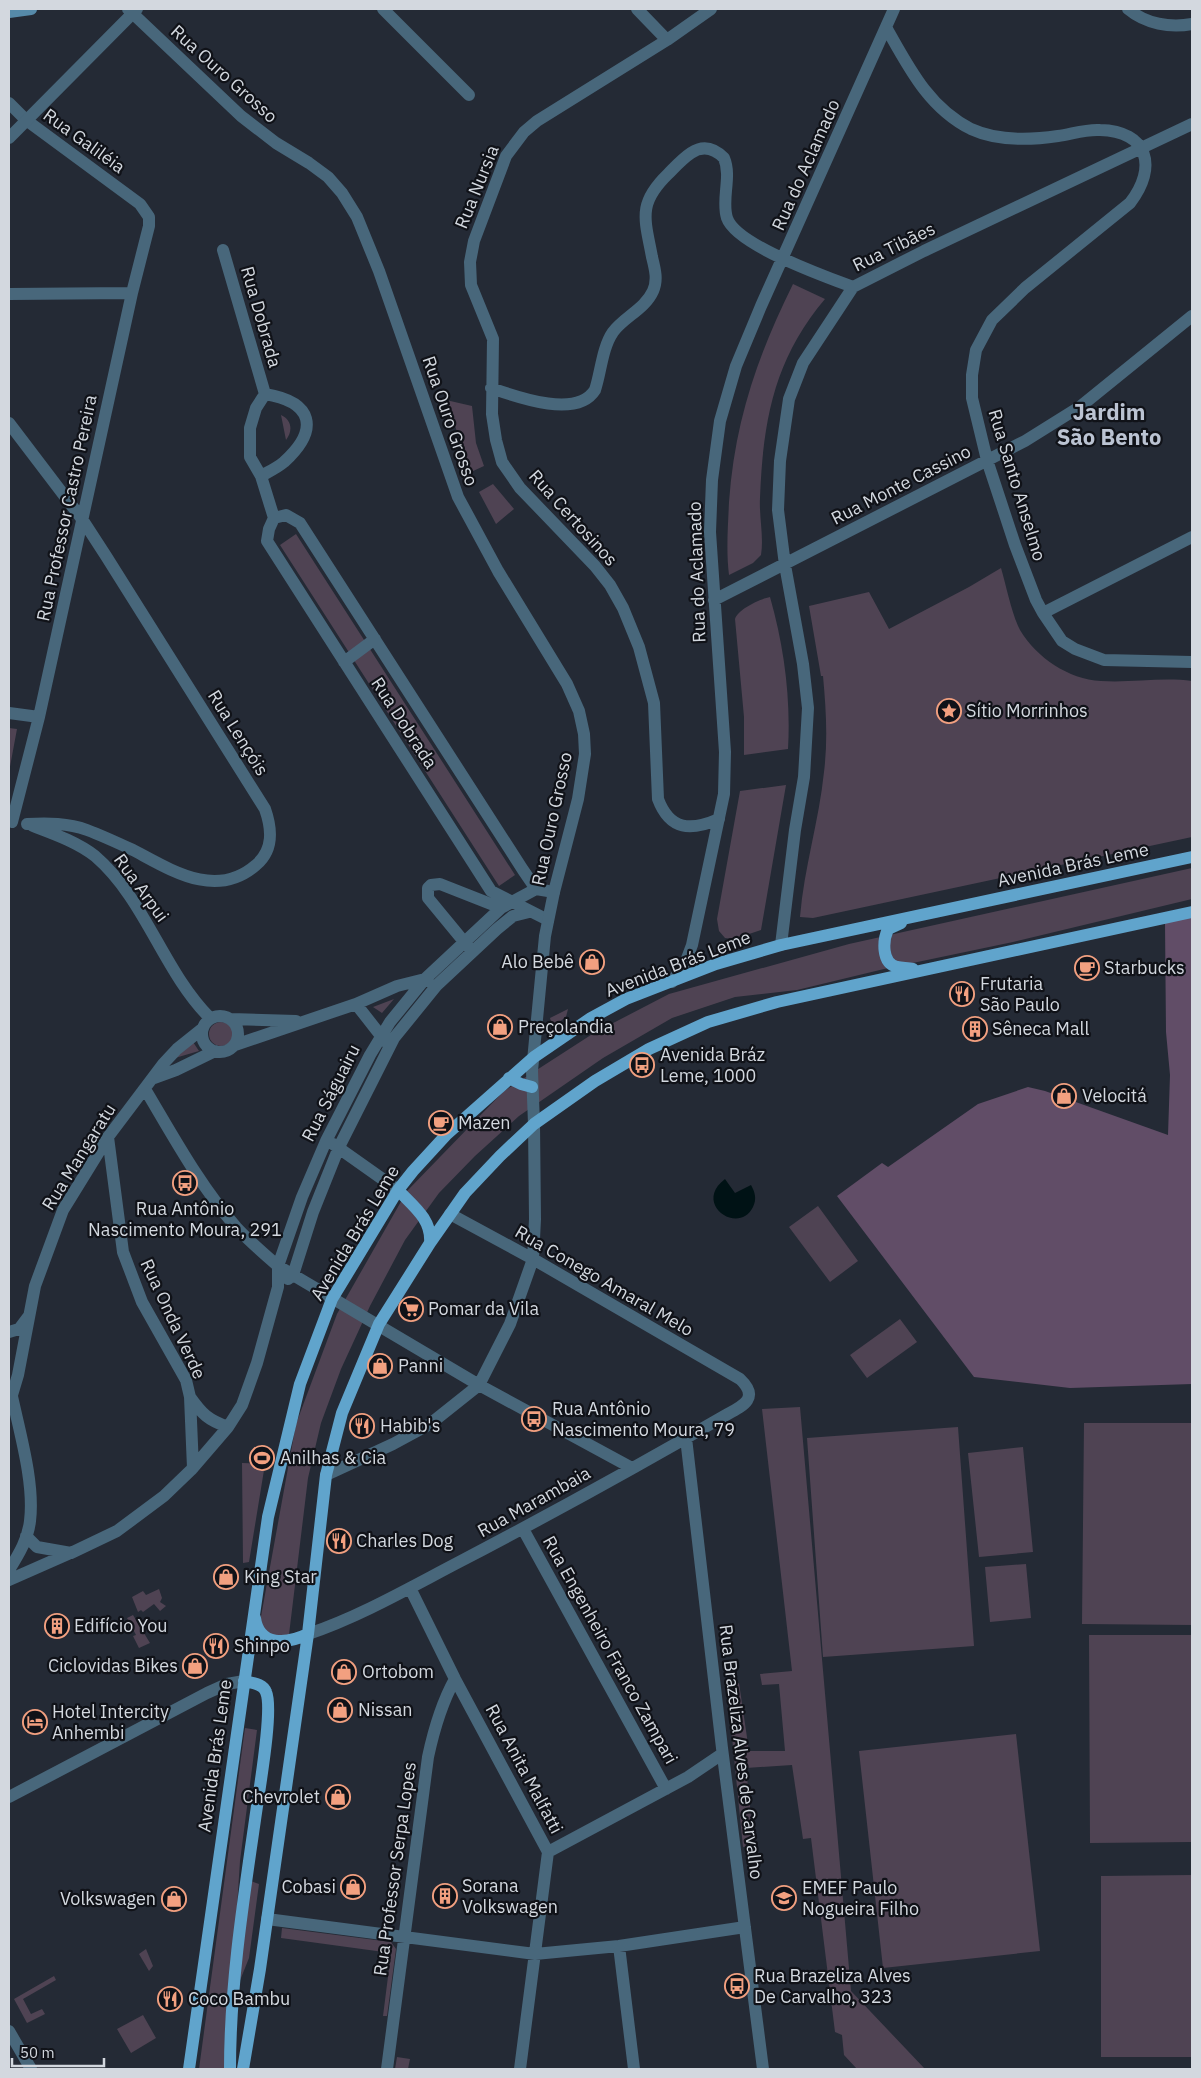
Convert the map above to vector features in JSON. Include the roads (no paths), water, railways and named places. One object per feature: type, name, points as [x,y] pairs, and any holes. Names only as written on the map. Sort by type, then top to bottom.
[{"type":"main road","points":[[9,12],[31,9]]},
{"type":"main road","name":"Avenida Brás Leme","points":[[190,2069],[254,1605],[268,1517],[300,1384],[332,1299],[398,1190],[413,1171],[447,1134],[534,1057],[591,1018],[619,1003],[716,964],[781,945],[1192,857]]},
{"type":"main road","points":[[243,2069],[267,1919],[308,1634],[326,1475],[342,1413],[379,1324],[430,1243],[465,1193],[534,1124],[595,1082],[649,1049],[708,1022],[777,1002],[1192,912]]},
{"type":"main road","points":[[907,918],[899,925],[888,929],[884,950],[896,967],[919,970]]},
{"type":"main road","points":[[509,1078],[532,1087]]},
{"type":"main road","points":[[398,1190],[424,1218],[429,1230],[430,1243]]},
{"type":"main road","points":[[254,1605],[257,1628],[259,1633],[267,1639],[292,1640],[308,1634]]},
{"type":"main road","points":[[230,2069],[234,1981],[264,1753],[268,1702],[267,1692],[264,1687],[244,1681]]},
{"type":"street","points":[[383,9],[469,95]]},
{"type":"street","points":[[637,9],[667,40]]},
{"type":"street","name":"Rua Nursia","points":[[491,388],[492,338],[471,285],[470,262],[474,241],[506,156],[524,132],[537,121],[667,40],[711,9]]},
{"type":"street","name":"Rua do Aclamado","points":[[672,982],[686,961],[692,944],[724,794],[725,752],[710,532],[712,480],[720,421],[736,366],[782,259],[887,29],[894,9]]},
{"type":"street","points":[[1128,9],[1144,19],[1161,24],[1179,26],[1192,24]]},
{"type":"street","points":[[9,138],[133,10]]},
{"type":"street","name":"Rua Ouro Grosso","points":[[133,10],[241,116],[328,177],[342,193],[357,217],[379,271],[458,497],[493,564],[567,684],[579,711],[584,734],[585,754],[582,779],[548,920],[534,1057],[532,1087],[535,1219],[533,1259],[510,1324],[479,1385]]},
{"type":"street","points":[[887,29],[929,97],[949,116],[973,130],[996,137],[1027,139],[1099,130],[1129,137],[1142,149]]},
{"type":"street","name":"Rua Galiléia","points":[[9,103],[26,120],[140,204]]},
{"type":"street","name":"Rua Tibães","points":[[781,945],[795,830],[804,777],[808,708],[803,664],[785,565],[778,510],[780,461],[789,400],[803,363],[853,287],[924,251],[1192,124]]},
{"type":"street","points":[[491,388],[515,396],[564,405],[577,404],[591,396],[595,390],[612,334],[647,301],[655,283],[655,272],[645,218],[646,204],[661,180],[697,149],[713,149],[724,158],[728,177],[726,208],[731,225],[737,231],[782,259],[853,287]]},
{"type":"street","name":"Rua Santo Anselmo","points":[[1142,149],[1147,163],[1144,178],[1139,190],[1130,203],[1025,288],[992,320],[976,350],[972,375],[972,398],[987,460],[1012,538],[1042,613],[1062,641],[1075,649],[1104,660],[1192,662]]},
{"type":"street","name":"Rua Professor Castro Pereira","points":[[11,822],[39,718],[132,293],[149,226],[149,217],[140,204]]},
{"type":"street","name":"Rua Dobrada","points":[[223,250],[265,394]]},
{"type":"street","points":[[9,294],[132,293]]},
{"type":"street","name":"Rua Monte Cassino","points":[[714,600],[1025,441],[1081,406],[1192,316]]},
{"type":"street","name":"Rua Certosinos","points":[[491,388],[496,440],[502,462],[520,488],[600,572],[623,608],[633,632],[654,703],[658,799],[662,810],[669,820],[678,825],[690,827],[705,825],[719,819]]},
{"type":"street","points":[[261,476],[282,463],[294,450],[305,435],[307,421],[305,415],[294,403],[265,394],[256,408],[250,428],[250,457],[261,476],[274,518]]},
{"type":"street","name":"Rua Lençóis","points":[[9,423],[82,519],[265,809],[269,820],[270,840],[264,856],[250,870],[228,879],[202,881],[176,873],[88,830],[58,823],[27,824]]},
{"type":"street","name":"Rua Dobrada","points":[[536,889],[300,523],[286,515],[274,518],[269,529],[267,541],[491,891],[507,904],[548,920]]},
{"type":"street","points":[[1042,613],[1192,537]]},
{"type":"street","points":[[344,662],[374,639]]},
{"type":"street","points":[[9,713],[39,718]]},
{"type":"street","name":"Rua Arpui","points":[[11,822],[27,824],[80,846],[95,856],[122,886],[188,993],[210,1018]]},
{"type":"street","points":[[468,947],[428,898],[428,888],[431,885],[440,884],[507,904]]},
{"type":"street","points":[[536,889],[554,892]]},
{"type":"street","name":"Rua Ságuairu","points":[[292,1275],[313,1212],[385,1041],[400,1030],[468,947],[507,904],[536,889]]},
{"type":"street","name":"Rua Ságuairu","points":[[9,1580],[71,1553],[125,1526],[164,1496],[193,1468],[228,1427],[242,1405],[257,1363],[278,1286],[278,1266],[302,1197],[326,1141],[360,1073],[385,1041],[425,979],[508,919],[529,912]]},
{"type":"street","points":[[154,1078],[185,1066],[215,1051],[229,1049],[235,1045],[356,1004],[397,986],[425,979],[437,985]]},
{"type":"street","points":[[356,1004],[385,1041]]},
{"type":"street","points":[[215,1051],[204,1043],[202,1029],[210,1018],[218,1016],[231,1019],[304,1021]]},
{"type":"street","points":[[231,1019],[238,1031],[235,1045]]},
{"type":"street","name":"Rua Mangaratu","points":[[12,1395],[18,1375],[35,1286],[63,1210],[108,1138],[163,1064],[177,1049],[202,1029]]},
{"type":"street","points":[[145,1090],[212,1196],[235,1226],[254,1246],[278,1266],[332,1299],[379,1324],[479,1385],[632,1468]]},
{"type":"street","name":"Rua Onda Verde","points":[[108,1138],[124,1252],[142,1302],[186,1380],[190,1397],[193,1468]]},
{"type":"street","points":[[326,1141],[339,1147],[398,1190]]},
{"type":"street","name":"Rua Conego Amaral Melo","points":[[450,1214],[533,1259],[740,1380]]},
{"type":"street","points":[[278,1286],[292,1275]]},
{"type":"street","points":[[9,1332],[19,1329],[28,1317]]},
{"type":"street","points":[[9,1380],[29,1483],[30,1522],[23,1548],[9,1570]]},
{"type":"street","name":"Rua Marambaia","points":[[308,1634],[332,1625],[410,1588],[523,1529],[746,1403],[749,1391],[740,1380]]},
{"type":"street","points":[[326,1475],[393,1444],[430,1424],[479,1385]]},
{"type":"street","name":"Rua Onda Verde","points":[[190,1397],[201,1413],[212,1422],[228,1427]]},
{"type":"street","name":"Rua Brazeliza Alves de Carvalho","points":[[686,1438],[722,1754],[763,2069]]},
{"type":"street","name":"Rua Engenheiro Franco Zampari","points":[[523,1529],[666,1789]]},
{"type":"street","points":[[26,1536],[36,1547],[71,1553]]},
{"type":"street","name":"Rua Anita Malfatti","points":[[410,1588],[455,1678],[548,1852],[520,2069]]},
{"type":"street","name":"Rua Professor Serpa Lopes","points":[[387,2069],[428,1757],[434,1726],[441,1706],[455,1678]]},
{"type":"street","points":[[9,1798],[207,1693],[227,1684],[244,1681]]},
{"type":"street","points":[[548,1852],[698,1771],[722,1754]]},
{"type":"street","points":[[267,1919],[534,1954],[619,1946],[745,1928]]},
{"type":"street","points":[[619,1946],[634,2069]]},
{"type":"street","points":[[9,2031],[31,2069]]},
{"type":"place","name":"Sítio Morrinhos","points":[[949,711]]},
{"type":"place","name":"Alo Bebê","points":[[592,962]]},
{"type":"place","name":"Starbucks","points":[[1087,968]]},
{"type":"place","name":"Frutaria São Paulo","points":[[962,994]]},
{"type":"place","name":"Preçolandia","points":[[500,1027]]},
{"type":"place","name":"Sêneca Mall","points":[[975,1029]]},
{"type":"place","name":"Avenida Bráz Leme, 1000","points":[[642,1065]]},
{"type":"place","name":"Velocitá","points":[[1064,1096]]},
{"type":"place","name":"Mazen","points":[[441,1123]]},
{"type":"place","name":"Rua Antônio Nascimento Moura, 291","points":[[185,1183]]},
{"type":"place","name":"Pomar da Vila","points":[[411,1309]]},
{"type":"place","name":"Panni","points":[[380,1366]]},
{"type":"place","name":"Rua Antônio Nascimento Moura, 79","points":[[534,1419]]},
{"type":"place","name":"Habib's","points":[[362,1426]]},
{"type":"place","name":"Anilhas & Cia","points":[[262,1458]]},
{"type":"place","name":"Charles Dog","points":[[339,1541]]},
{"type":"place","name":"King Star","points":[[226,1577]]},
{"type":"place","name":"Edifício You","points":[[57,1626]]},
{"type":"place","name":"Shinpo","points":[[216,1646]]},
{"type":"place","name":"Ciclovidas Bikes","points":[[195,1666]]},
{"type":"place","name":"Ortobom","points":[[344,1672]]},
{"type":"place","name":"Nissan","points":[[340,1710]]},
{"type":"place","name":"Hotel Intercity Anhembi","points":[[35,1722]]},
{"type":"place","name":"Chevrolet","points":[[338,1797]]},
{"type":"place","name":"Cobasi","points":[[353,1887]]},
{"type":"place","name":"Sorana Volkswagen","points":[[445,1896]]},
{"type":"place","name":"EMEF Paulo Nogueira Filho","points":[[784,1898]]},
{"type":"place","name":"Volkswagen","points":[[174,1899]]},
{"type":"place","name":"Rua Brazeliza Alves De Carvalho, 323","points":[[737,1986]]},
{"type":"place","name":"Coco Bambu","points":[[170,1999]]},
{"type":"district","name":"Jardim São Bento","points":[[1109,425]]}]
